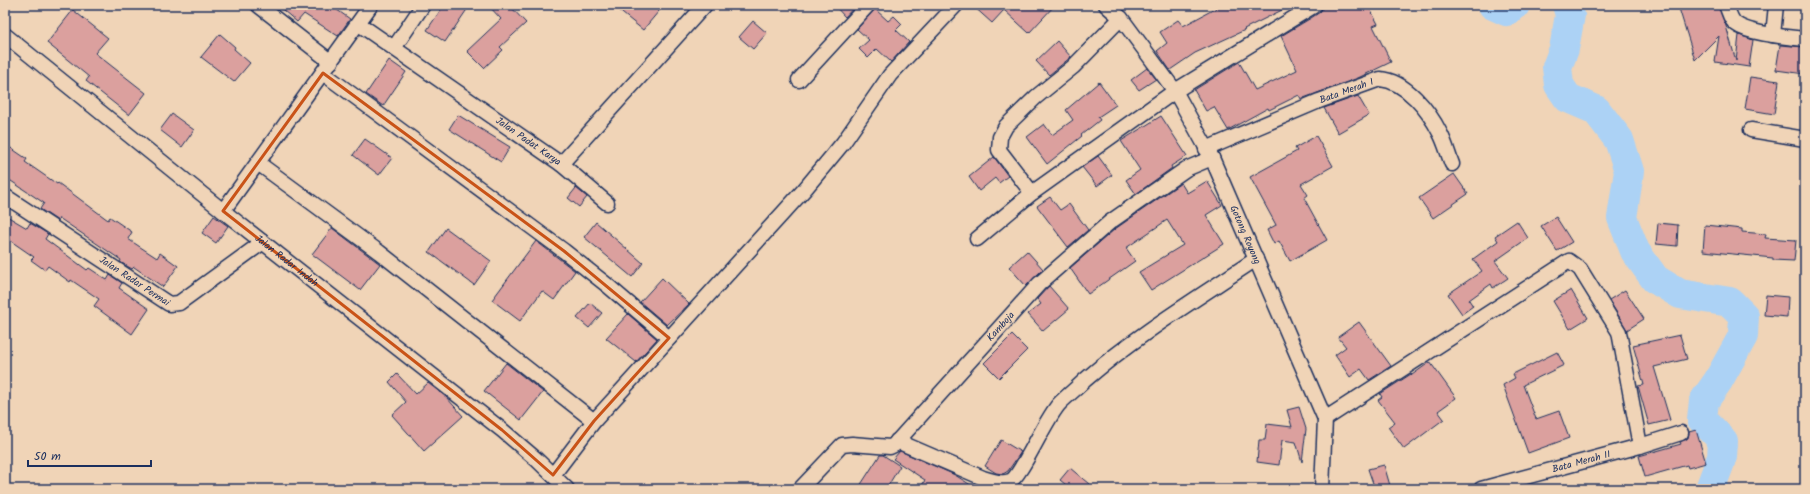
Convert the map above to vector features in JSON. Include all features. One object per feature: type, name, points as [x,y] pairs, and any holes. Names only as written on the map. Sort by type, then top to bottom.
[{"type":"street","points":[[258,5],[327,68],[564,251],[607,285],[669,338]]},
{"type":"street","points":[[223,211],[359,24],[371,5]]},
{"type":"street","points":[[394,48],[423,5]]},
{"type":"street","name":"Jalan Padat Karya","points":[[359,24],[561,164],[705,5]]},
{"type":"street","points":[[799,80],[868,5]]},
{"type":"street","points":[[553,475],[594,421],[804,190],[843,143],[890,75],[956,5]]},
{"type":"street","name":"Gotong Royong","points":[[1106,5],[1120,18],[1175,91],[1209,153],[1325,419],[1322,489]]},
{"type":"street","points":[[977,239],[1032,193],[1175,91],[1315,5]]},
{"type":"street","points":[[1726,5],[1735,24],[1747,30],[1805,39]]},
{"type":"street","points":[[1773,35],[1776,5]]},
{"type":"street","points":[[1032,193],[999,150],[1000,137],[1006,126],[1073,67],[1120,18]]},
{"type":"street","name":"Jalan Radar Indah","points":[[5,34],[223,211],[502,430],[536,459],[567,489]]},
{"type":"street","name":"Bata Merah I","points":[[1209,153],[1319,101],[1380,80],[1387,80],[1396,84],[1413,96],[1429,115],[1440,132],[1452,164]]},
{"type":"street","points":[[1751,130],[1805,139]]},
{"type":"street","name":"Kamboja","points":[[897,441],[1039,284],[1110,222],[1209,153]]},
{"type":"street","points":[[258,163],[373,247],[594,421]]},
{"type":"street","points":[[561,164],[607,203]]},
{"type":"street","name":"Jalan Radar Permai","points":[[5,196],[169,304],[174,305],[179,303],[263,242]]},
{"type":"street","points":[[804,488],[842,445],[852,444],[890,447],[897,441],[983,478],[1000,482],[1011,481],[1020,470],[1049,417],[1060,403],[1127,345],[1256,259]]},
{"type":"street","points":[[1325,419],[1569,261],[1580,269],[1619,332],[1640,446]]},
{"type":"street","name":"Bata Merah II","points":[[1488,488],[1640,446],[1681,433]]},
{"type":"highlighted area","points":[[323,73],[564,251],[669,338],[594,421],[553,475],[502,430],[223,211]]},
{"type":"building","points":[[277,5],[330,5],[350,19],[338,36],[304,14],[297,22]]},
{"type":"building","points":[[444,5],[470,5],[445,42],[427,30]]},
{"type":"building","points":[[488,5],[509,5],[526,23],[500,47],[503,50],[484,68],[467,51],[501,19]]},
{"type":"building","points":[[612,5],[664,5],[643,30]]},
{"type":"building","points":[[834,5],[856,5],[845,17]]},
{"type":"building","points":[[972,5],[1055,5],[1029,33],[1004,10],[992,23]]},
{"type":"building","points":[[1222,5],[1292,5],[1244,29],[1245,30],[1195,53],[1170,70],[1157,51],[1167,43],[1160,32],[1178,20],[1183,26]]},
{"type":"building","points":[[1325,5],[1368,5],[1378,24],[1373,26],[1391,62],[1358,78],[1301,99],[1299,95],[1269,110],[1268,108],[1228,130],[1214,107],[1206,111],[1194,90],[1239,62],[1255,90],[1297,70],[1281,36],[1320,12]]},
{"type":"building","points":[[1678,5],[1718,5],[1736,61],[1739,35],[1753,40],[1749,67],[1715,62],[1719,36],[1695,60]]},
{"type":"building","points":[[875,9],[888,21],[894,16],[902,24],[896,30],[909,42],[891,62],[877,49],[868,58],[859,49],[869,40],[857,29]]},
{"type":"building","points":[[73,10],[108,38],[95,53],[146,93],[129,115],[86,81],[89,77],[47,43]]},
{"type":"building","points":[[753,21],[767,33],[753,49],[739,37]]},
{"type":"building","points":[[220,34],[250,63],[234,82],[201,57]]},
{"type":"building","points":[[1057,41],[1071,57],[1049,75],[1036,61]]},
{"type":"building","points":[[1780,45],[1805,47],[1805,74],[1776,70]]},
{"type":"building","points":[[389,60],[406,72],[383,106],[366,94]]},
{"type":"building","points":[[1147,68],[1156,79],[1139,90],[1131,80]]},
{"type":"building","points":[[1750,77],[1779,81],[1774,114],[1745,109]]},
{"type":"building","points":[[1099,82],[1116,105],[1098,117],[1100,120],[1047,164],[1027,137],[1044,124],[1052,135],[1073,120],[1066,110]]},
{"type":"building","points":[[1358,96],[1369,115],[1338,133],[1324,108]]},
{"type":"building","points":[[172,114],[194,130],[182,147],[160,130]]},
{"type":"building","points":[[458,115],[510,147],[501,162],[449,129]]},
{"type":"building","points":[[1161,116],[1187,156],[1171,166],[1172,168],[1136,194],[1126,180],[1140,170],[1121,141]]},
{"type":"building","points":[[1316,136],[1333,166],[1301,184],[1308,195],[1304,198],[1327,240],[1290,261],[1279,241],[1274,244],[1267,230],[1276,225],[1250,177],[1297,151],[1295,148]]},
{"type":"building","points":[[365,139],[392,158],[379,175],[353,155]]},
{"type":"building","points":[[5,144],[27,159],[25,162],[57,184],[58,183],[108,220],[110,217],[132,232],[128,239],[157,258],[160,253],[178,266],[163,287],[134,267],[132,269],[120,262],[121,260],[59,218],[58,221],[40,209],[44,203],[5,177]]},
{"type":"building","points":[[1098,156],[1112,175],[1097,186],[1082,167]]},
{"type":"building","points":[[994,157],[1008,176],[999,183],[995,178],[979,191],[969,177]]},
{"type":"building","points":[[1454,174],[1468,194],[1433,218],[1419,198]]},
{"type":"building","points":[[1207,181],[1222,205],[1206,215],[1224,244],[1151,290],[1139,272],[1183,245],[1167,220],[1126,248],[1135,261],[1088,294],[1070,268],[1115,229],[1181,183],[1187,193]]},
{"type":"building","points":[[576,188],[587,197],[579,207],[568,198]]},
{"type":"building","points":[[1050,197],[1060,210],[1069,204],[1088,230],[1068,247],[1037,206]]},
{"type":"building","points":[[5,215],[27,228],[30,223],[48,234],[45,239],[87,270],[89,268],[107,280],[110,275],[122,283],[119,288],[149,309],[132,334],[94,306],[99,299],[71,280],[70,282],[48,266],[45,270],[31,260],[34,257],[5,237]]},
{"type":"building","points":[[214,216],[228,226],[216,243],[202,233]]},
{"type":"building","points":[[1556,217],[1572,242],[1557,251],[1541,226]]},
{"type":"building","points":[[1517,221],[1528,238],[1495,261],[1508,278],[1493,288],[1491,284],[1469,300],[1473,306],[1462,314],[1448,294],[1482,271],[1473,259],[1498,241],[1495,236]]},
{"type":"building","points":[[596,222],[643,263],[632,277],[584,237]]},
{"type":"building","points":[[1658,223],[1678,225],[1677,246],[1656,244]]},
{"type":"building","points":[[1705,225],[1742,229],[1742,232],[1766,234],[1765,238],[1796,240],[1794,261],[1773,260],[1773,258],[1703,251]]},
{"type":"building","points":[[332,228],[380,264],[360,290],[312,254]]},
{"type":"building","points":[[446,228],[491,261],[474,285],[429,252]]},
{"type":"building","points":[[536,241],[575,271],[554,300],[542,291],[520,321],[492,300]]},
{"type":"building","points":[[1027,251],[1043,269],[1026,286],[1009,267]]},
{"type":"building","points":[[662,278],[689,304],[667,325],[640,302]]},
{"type":"building","points":[[1049,286],[1069,309],[1043,331],[1028,314],[1041,304],[1037,299]]},
{"type":"building","points":[[1571,290],[1588,318],[1570,329],[1553,301]]},
{"type":"building","points":[[1625,290],[1644,319],[1627,330],[1609,300]]},
{"type":"building","points":[[1766,295],[1788,297],[1787,317],[1764,315]]},
{"type":"building","points":[[590,303],[602,313],[589,328],[577,318]]},
{"type":"building","points":[[628,314],[657,339],[636,362],[606,338]]},
{"type":"building","points":[[1359,322],[1391,366],[1369,380],[1361,369],[1350,377],[1335,355],[1346,347],[1338,337]]},
{"type":"building","points":[[1012,335],[1027,350],[999,378],[984,363]]},
{"type":"building","points":[[1680,335],[1687,359],[1654,367],[1670,420],[1649,425],[1638,386],[1644,385],[1633,345]]},
{"type":"building","points":[[1557,352],[1564,365],[1523,385],[1536,419],[1559,411],[1569,438],[1528,453],[1503,385],[1515,378],[1513,374]]},
{"type":"building","points":[[1430,362],[1456,398],[1438,411],[1444,419],[1404,449],[1388,427],[1395,422],[1378,400],[1382,397],[1380,394],[1411,374],[1412,375]]},
{"type":"building","points":[[506,363],[543,392],[521,420],[484,391]]},
{"type":"building","points":[[397,374],[416,394],[428,383],[446,397],[463,416],[424,451],[392,415],[406,402],[389,382]]},
{"type":"building","points":[[1299,407],[1306,429],[1302,462],[1296,442],[1282,440],[1279,465],[1257,462],[1259,440],[1265,440],[1267,424],[1292,427],[1287,410]]},
{"type":"building","points":[[1696,430],[1706,463],[1688,468],[1687,465],[1645,477],[1639,456],[1681,444],[1680,442],[1688,438],[1689,432]]},
{"type":"building","points":[[1001,440],[1021,452],[1008,471],[1003,474],[996,473],[985,466]]},
{"type":"building","points":[[900,451],[955,475],[977,489],[920,489],[925,480],[893,459]]},
{"type":"building","points":[[880,455],[883,455],[900,466],[886,489],[858,489]]},
{"type":"building","points":[[1384,465],[1391,489],[1375,489],[1368,469]]},
{"type":"building","points":[[1070,468],[1095,489],[1071,489],[1060,480]]},
{"type":"waterway","points":[[1493,5],[1506,11],[1515,5]]},
{"type":"waterway","points":[[1567,5],[1570,15],[1564,49],[1557,67],[1559,85],[1568,98],[1596,110],[1619,140],[1629,171],[1622,218],[1635,251],[1655,279],[1680,294],[1730,302],[1744,316],[1743,336],[1718,381],[1704,401],[1702,419],[1723,441],[1722,457],[1710,489]]}]
